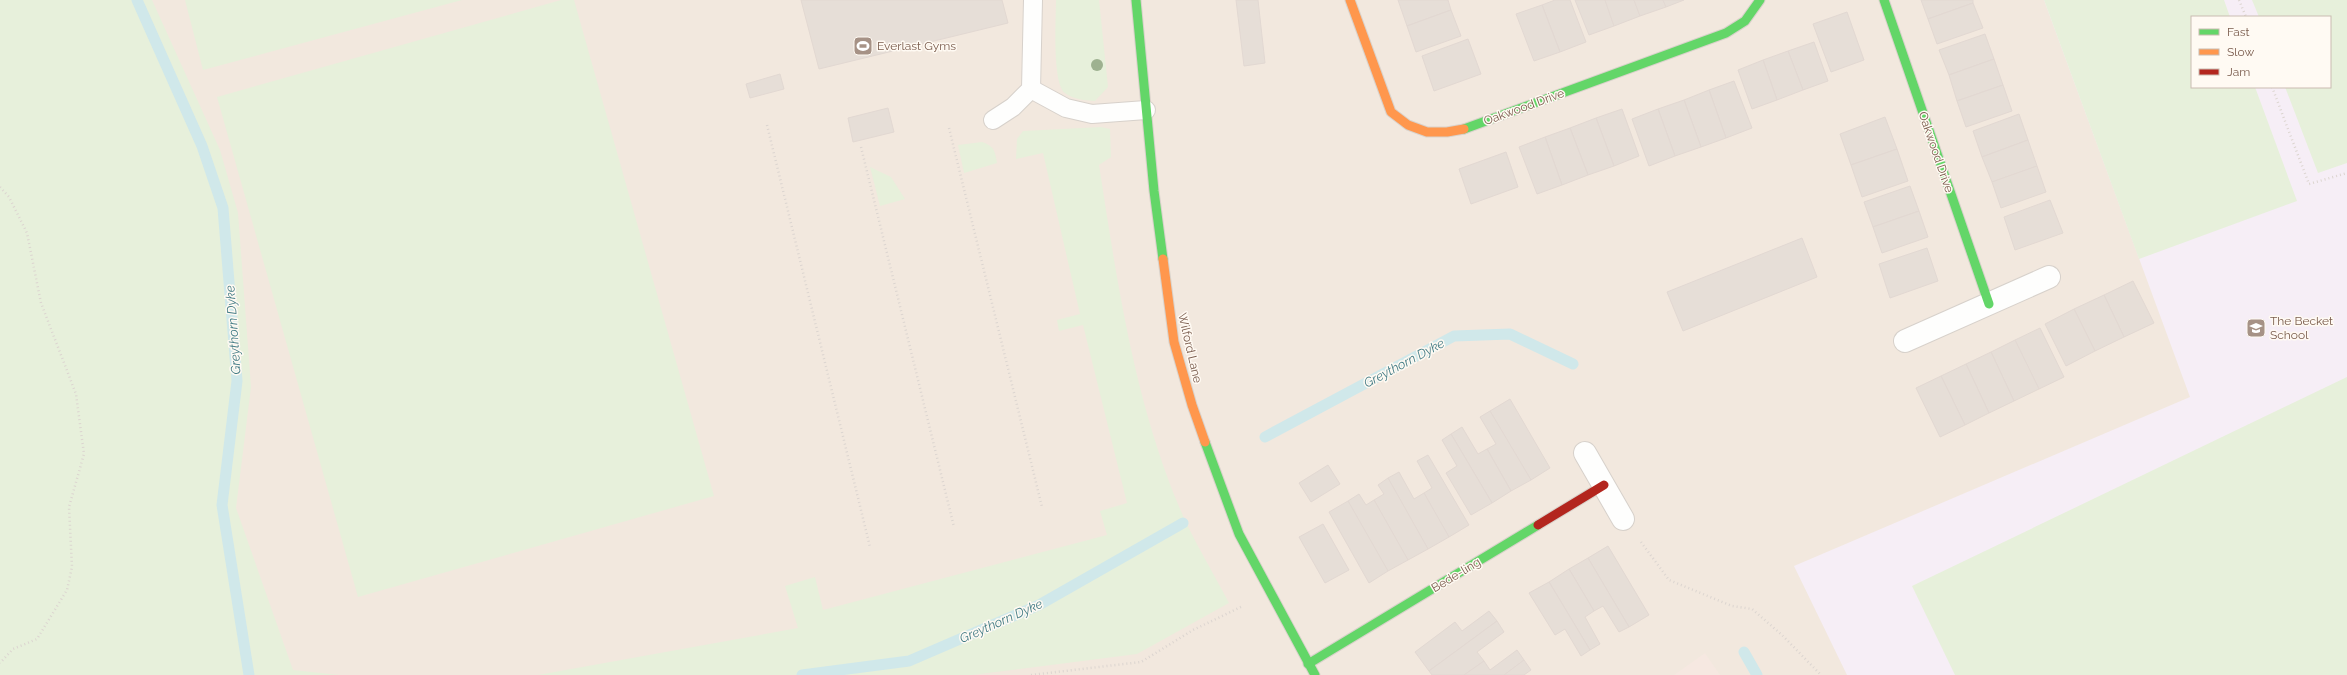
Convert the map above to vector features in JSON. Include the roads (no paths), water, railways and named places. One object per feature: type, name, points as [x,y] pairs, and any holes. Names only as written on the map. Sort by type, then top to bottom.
[{"type":"street","name":"Wilford Lane","points":[[1136,0],[1146,110],[1174,342],[1192,405],[1239,534],[1315,675]]},
{"type":"street","name":"Oakwood Drive","points":[[1350,0],[1391,112],[1400,121],[1412,128],[1433,133],[1447,133],[1468,128],[1726,33],[1745,21],[1760,0]]},
{"type":"street","name":"Oakwood Drive","points":[[1884,0],[1989,304]]},
{"type":"street","points":[[1905,341],[2049,277]]},
{"type":"street","points":[[1585,453],[1623,519]]},
{"type":"street","name":"Bede-ling","points":[[1308,664],[1604,485]]},
{"type":"lane","points":[[993,120],[1013,107],[1030,89],[1033,0]]},
{"type":"lane","points":[[1030,89],[1066,108],[1092,114],[1146,110]]},
{"type":"waterway","name":"Greythorn Dyke","points":[[137,0],[202,146],[223,208],[237,381],[222,505],[249,675]]},
{"type":"waterway","name":"Greythorn Dyke","points":[[1265,437],[1454,336],[1510,334],[1573,364]]},
{"type":"waterway","name":"Greythorn Dyke","points":[[802,675],[909,661],[1039,605],[1183,523]]},
{"type":"waterway","name":"Greythorn Dyke","points":[[1744,652],[1757,675]]},
{"type":"place","name":"Everlast Gyms","points":[[863,46]]},
{"type":"place","name":"The Becket School","points":[[2256,328]]}]
